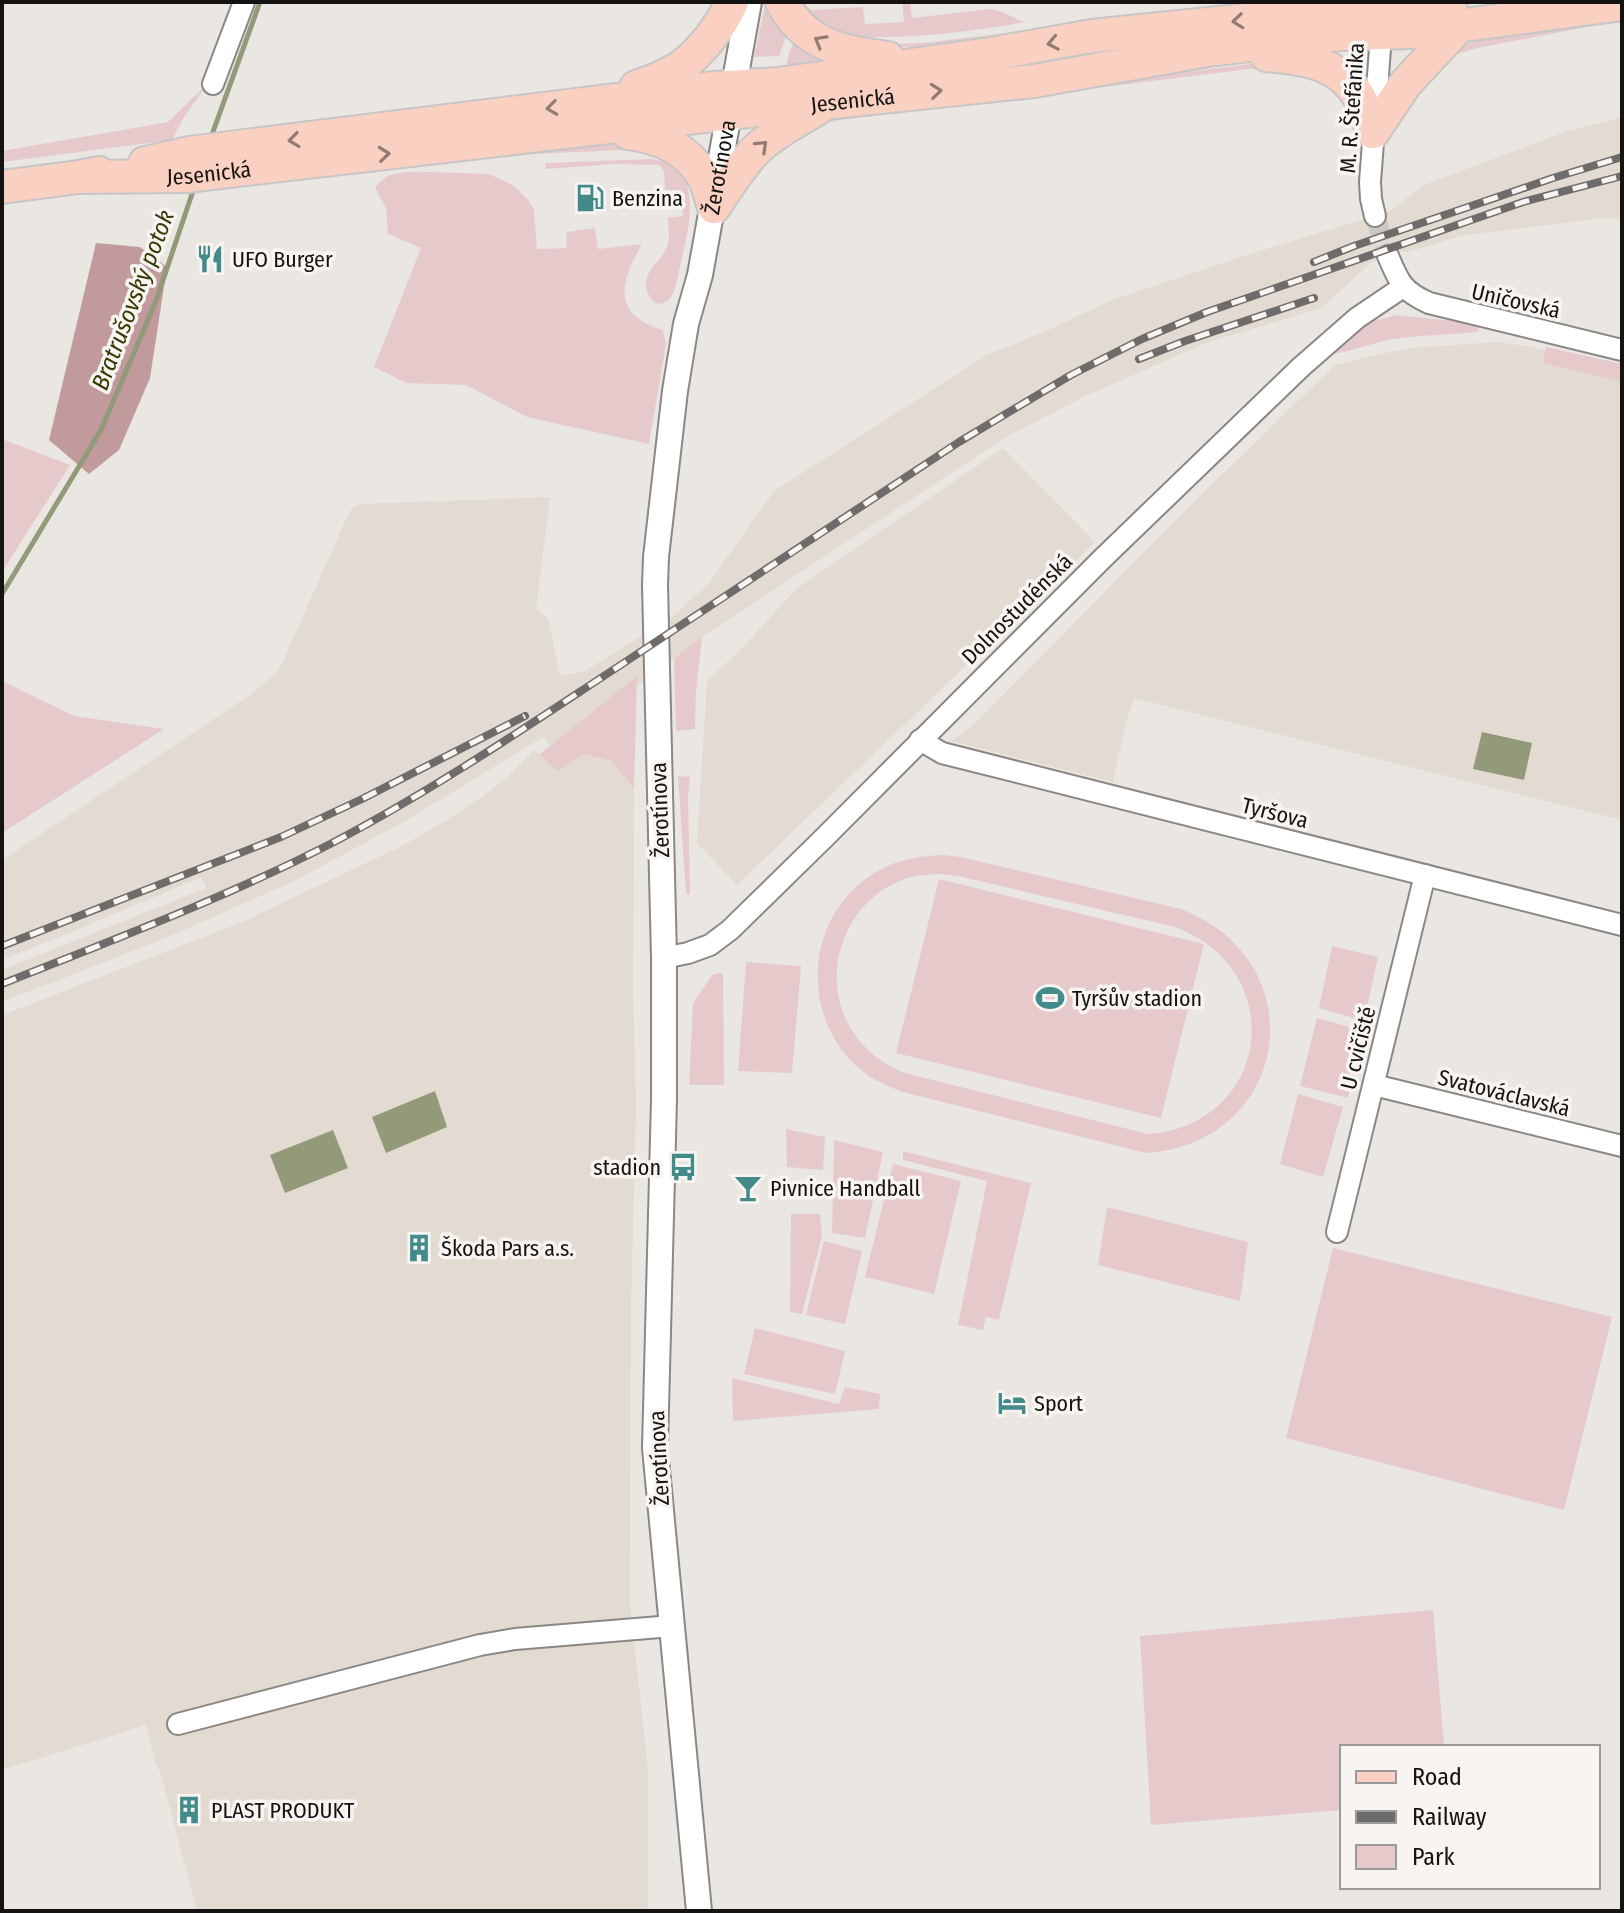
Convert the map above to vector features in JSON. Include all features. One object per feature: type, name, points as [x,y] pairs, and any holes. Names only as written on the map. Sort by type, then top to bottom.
[{"type":"main road","points":[[596,116],[645,84],[681,66],[709,38],[732,2]]},
{"type":"main road","points":[[782,2],[799,27],[833,48],[923,63]]},
{"type":"main road","points":[[1277,17],[1306,2]]},
{"type":"main road","name":"Jesenická","points":[[732,100],[778,84],[1092,36],[1343,10],[1382,15],[1455,14],[1622,4]]},
{"type":"main road","points":[[1373,132],[1455,14]]},
{"type":"main road","name":"Jesenická","points":[[2,187],[596,116],[713,88],[732,100],[830,102],[1034,81],[1208,50],[1334,34],[1382,15]]},
{"type":"main road","points":[[1208,50],[1288,56],[1322,64],[1347,81],[1359,97],[1373,132]]},
{"type":"main road","points":[[714,207],[758,148],[778,132],[830,102]]},
{"type":"main road","points":[[596,116],[679,149],[705,181],[714,207]]},
{"type":"street","points":[[213,84],[244,2]]},
{"type":"street","name":"Žerotínova","points":[[699,1911],[655,1448],[664,1099],[656,557],[686,324],[714,207],[749,2]]},
{"type":"street","name":"M. R. Štefánika","points":[[1375,216],[1370,182],[1382,15]]},
{"type":"street","points":[[1388,256],[1403,287]]},
{"type":"street","name":"Dolnostudénská","points":[[664,958],[710,945],[730,930],[1103,558],[1301,367],[1357,318],[1403,287]]},
{"type":"street","name":"Uničovská","points":[[1403,287],[1415,297],[1444,308],[1622,350]]},
{"type":"street","name":"Tyršova","points":[[920,740],[942,753],[1622,925]]},
{"type":"street","name":"U cvičiště","points":[[1337,1232],[1425,875]]},
{"type":"street","name":"Svatováclavská","points":[[1374,1085],[1622,1146]]},
{"type":"street","points":[[178,1724],[480,1645],[515,1639],[672,1626]]},
{"type":"shaded area","points":[[1622,117],[1622,219],[1597,219],[1465,235],[1405,253],[1403,251],[1372,262],[1321,308],[1206,343],[1086,396],[1009,435],[702,637],[653,673],[556,754],[543,737],[402,823],[294,881],[166,938],[2,1002],[2,970],[206,888],[202,877],[2,960],[2,860],[253,693],[279,670],[353,507],[360,504],[550,497],[536,608],[548,618],[560,676],[585,671],[672,617],[709,583],[774,491],[987,355],[1112,300],[1390,211],[1424,185],[1565,132]]},
{"type":"shaded area","points":[[96,243],[140,247],[167,267],[150,378],[119,450],[89,474],[49,440]]},
{"type":"shaded area","points":[[1498,342],[1532,347],[1622,370],[1622,820],[1134,698],[1113,782],[951,741],[973,725],[1335,365],[1407,348]]},
{"type":"shaded area","points":[[1003,448],[1095,542],[737,885],[697,843],[707,681],[796,589]]},
{"type":"shaded area","points":[[1482,732],[1532,743],[1524,780],[1473,769]]},
{"type":"shaded area","points":[[534,750],[558,771],[585,754],[611,761],[634,788],[636,1107],[631,1308],[630,1603],[648,1770],[648,1911],[197,1911],[146,1725],[2,1770],[2,1015],[240,923],[402,846],[483,796]]},
{"type":"shaded area","points":[[435,1091],[447,1127],[386,1153],[372,1117]]},
{"type":"shaded area","points":[[333,1130],[348,1168],[285,1193],[270,1155]]},
{"type":"green space","points":[[766,2],[772,2],[788,32],[779,56],[754,57]]},
{"type":"green space","points":[[797,2],[803,2],[811,10],[863,7],[865,24],[904,22],[902,2],[910,2],[912,18],[990,9],[1024,22],[921,36],[863,37],[824,28]]},
{"type":"green space","points":[[1592,26],[1477,48],[1444,58],[1461,47],[1493,37]]},
{"type":"green space","points":[[1058,27],[1059,30],[943,45],[875,45],[923,43]]},
{"type":"green space","points":[[797,38],[851,63],[786,68],[789,52]]},
{"type":"green space","points":[[1258,63],[1265,67],[840,120],[794,131],[847,115]]},
{"type":"green space","points":[[208,83],[172,140],[2,162],[2,151],[168,122]]},
{"type":"green space","points":[[630,144],[643,149],[512,155],[607,145]]},
{"type":"green space","points":[[651,159],[667,163],[680,172],[686,183],[690,209],[677,281],[670,298],[662,304],[654,302],[649,295],[647,279],[666,249],[668,218],[683,216],[681,190],[665,190],[664,172],[659,165],[614,164],[546,169],[545,163]]},
{"type":"green space","points":[[393,174],[489,174],[513,185],[534,210],[537,249],[566,248],[567,232],[595,228],[598,249],[642,244],[625,284],[625,296],[635,315],[663,330],[666,344],[649,444],[527,417],[466,385],[406,383],[374,367],[421,248],[388,234],[386,208],[375,188]]},
{"type":"green space","points":[[1397,315],[1479,324],[1478,332],[1399,338],[1326,354],[1369,322]]},
{"type":"green space","points":[[1546,347],[1622,364],[1622,382],[1543,363]]},
{"type":"green space","points":[[2,439],[70,465],[2,572]]},
{"type":"green space","points":[[702,637],[695,729],[676,731],[674,658]]},
{"type":"green space","points":[[637,676],[634,788],[611,761],[585,754],[558,771],[539,755]]},
{"type":"green space","points":[[2,681],[74,716],[164,729],[2,833]]},
{"type":"green space","points":[[678,776],[690,777],[690,895],[686,894]]},
{"type":"green space","points":[[943,855],[1181,909],[1224,934],[1253,968],[1268,1006],[1269,1047],[1257,1085],[1232,1118],[1195,1142],[1146,1153],[903,1092],[870,1077],[846,1056],[830,1030],[820,1001],[818,971],[822,942],[834,914],[853,890],[878,871],[909,859]],"holes":[[[958,876],[1175,927],[1212,948],[1237,977],[1250,1009],[1251,1044],[1241,1076],[1220,1104],[1189,1124],[1148,1134],[909,1074],[869,1052],[845,1018],[838,994],[837,969],[842,945],[852,922],[867,903],[887,887],[911,877]]]},
{"type":"green space","name":"Tyršův stadion","points":[[939,879],[1204,944],[1161,1118],[896,1053]]},
{"type":"green space","points":[[1332,946],[1378,957],[1364,1021],[1319,1008]]},
{"type":"green space","points":[[746,962],[801,966],[792,1073],[738,1071]]},
{"type":"green space","points":[[723,974],[724,1085],[689,1085],[693,1003],[712,975]]},
{"type":"green space","points":[[1317,1018],[1364,1031],[1348,1098],[1300,1086]]},
{"type":"green space","points":[[1298,1094],[1343,1107],[1323,1177],[1280,1164]]},
{"type":"green space","points":[[786,1129],[825,1137],[823,1170],[787,1167]]},
{"type":"green space","points":[[834,1140],[883,1152],[865,1238],[832,1233]]},
{"type":"green space","points":[[903,1151],[1031,1183],[999,1320],[986,1317],[983,1330],[958,1325],[987,1181],[903,1160]]},
{"type":"green space","points":[[893,1164],[961,1181],[934,1294],[865,1277]]},
{"type":"green space","points":[[1107,1207],[1248,1242],[1240,1301],[1098,1265]]},
{"type":"green space","points":[[791,1214],[820,1214],[822,1236],[802,1314],[790,1312]]},
{"type":"green space","points":[[824,1241],[862,1251],[845,1324],[806,1315]]},
{"type":"green space","points":[[1333,1248],[1612,1317],[1564,1510],[1286,1438]]},
{"type":"green space","points":[[755,1328],[845,1351],[835,1394],[744,1374]]},
{"type":"green space","points":[[732,1378],[839,1404],[845,1387],[880,1394],[879,1409],[733,1421]]},
{"type":"green space","points":[[1433,1610],[1444,1745],[1340,1745],[1340,1810],[1151,1825],[1140,1636]]},
{"type":"waterway","name":"Bratrušovský potok","points":[[210,140],[260,2]]},
{"type":"waterway","name":"Bratrušovský potok","points":[[2,594],[101,430],[156,301],[194,188]]},
{"type":"tunnel","points":[[1375,216],[1388,256]]},
{"type":"railway","points":[[1314,262],[1622,157]]},
{"type":"railway","points":[[2,984],[213,899],[371,822],[509,738],[959,442],[1071,375],[1142,339],[1207,312],[1523,202],[1622,176]]},
{"type":"railway","points":[[1139,359],[1314,298]]},
{"type":"railway","points":[[2,946],[281,837],[525,716]]},
{"type":"place","name":"Benzina","points":[[590,198]]},
{"type":"place","name":"UFO Burger","points":[[210,259]]},
{"type":"place","name":"Tyršův stadion","points":[[1050,998]]},
{"type":"place","name":"stadion","points":[[683,1167]]},
{"type":"place","name":"Pivnice Handball","points":[[748,1188]]},
{"type":"place","name":"Škoda Pars a.s.","points":[[419,1248]]},
{"type":"place","name":"Sport","points":[[1012,1403]]},
{"type":"place","name":"PLAST PRODUKT","points":[[189,1810]]}]
